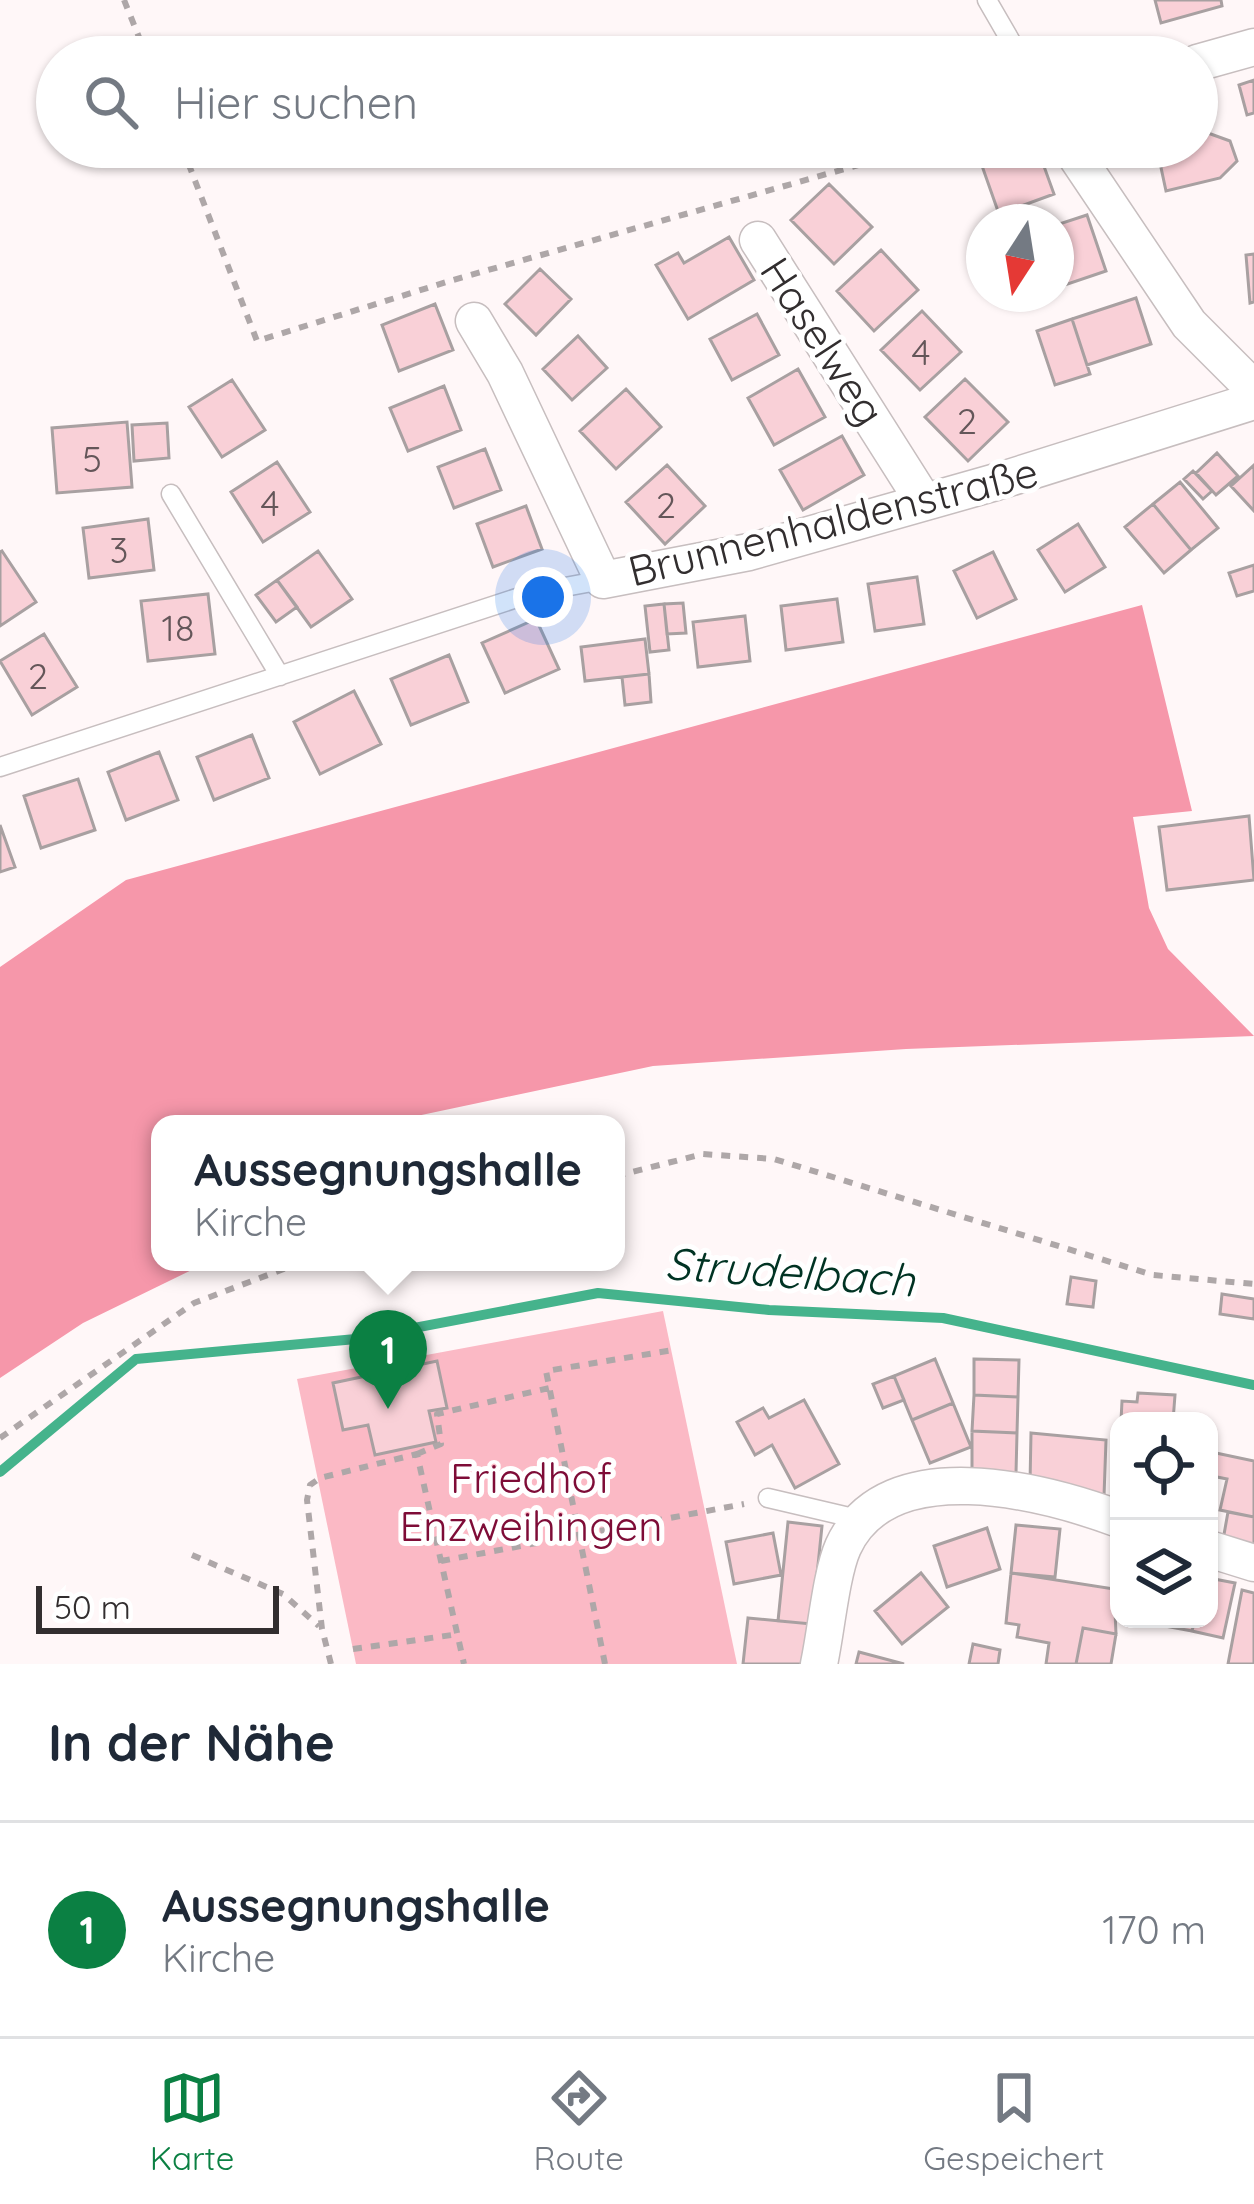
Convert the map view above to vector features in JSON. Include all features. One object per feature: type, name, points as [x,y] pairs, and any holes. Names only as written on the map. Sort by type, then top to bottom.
[{"type":"street","points":[[1218,56],[1254,47]]},
{"type":"street","points":[[1084,168],[1189,324],[1254,389]]},
{"type":"street","name":"Haselweg","points":[[758,240],[924,502]]},
{"type":"street","points":[[474,320],[505,373],[603,580]]},
{"type":"street","name":"Brunnenhaldenstraße","points":[[603,580],[748,552],[1254,401]]},
{"type":"street","points":[[819,1664],[843,1548],[862,1520],[883,1501],[920,1488],[1006,1488],[1110,1517]]},
{"type":"street","points":[[1218,1552],[1254,1563]]},
{"type":"lane","points":[[987,0],[1008,36]]},
{"type":"lane","points":[[171,494],[280,676]]},
{"type":"lane","name":"Brunnenhaldenstraße","points":[[0,767],[532,593],[603,580]]},
{"type":"lane","points":[[768,1498],[862,1520]]},
{"type":"path","points":[[124,0],[139,36]]},
{"type":"path","points":[[190,168],[257,341],[848,168]]},
{"type":"path","points":[[625,1174],[703,1154],[774,1159],[1153,1275],[1254,1284]]},
{"type":"path","points":[[0,1438],[194,1303],[278,1271]]},
{"type":"path","points":[[605,1664],[546,1371],[673,1350]]},
{"type":"path","points":[[331,1664],[322,1629],[307,1501],[310,1485],[320,1478],[441,1444],[437,1414],[549,1388]]},
{"type":"path","points":[[417,1454],[464,1664]]},
{"type":"path","points":[[441,1561],[708,1514],[768,1498]]},
{"type":"path","points":[[192,1556],[283,1594],[322,1629]]},
{"type":"path","points":[[353,1648],[459,1634]]},
{"type":"green space","name":"Friedhof Enzweihingen","points":[[663,1311],[737,1664],[356,1664],[297,1379]]},
{"type":"shaded area","points":[[1142,605],[1192,811],[1133,817],[1149,908],[1168,949],[1254,1036],[906,1049],[653,1066],[422,1115],[151,1115],[151,1271],[190,1271],[83,1323],[0,1378],[0,967],[126,880]]},
{"type":"building","points":[[1155,0],[1221,0],[1222,6],[1161,23]]},
{"type":"building","points":[[1254,80],[1254,113],[1247,115],[1239,85]]},
{"type":"building","points":[[1218,137],[1230,141],[1237,161],[1220,178],[1166,191],[1161,168],[1218,168]]},
{"type":"building","points":[[983,168],[1045,168],[1054,194],[1026,204],[995,204]]},
{"type":"building","points":[[829,184],[872,227],[834,264],[791,220]]},
{"type":"building","points":[[1087,215],[1106,271],[1074,282],[1074,219]]},
{"type":"building","points":[[729,237],[754,280],[688,319],[656,265],[678,253],[684,263]]},
{"type":"building","points":[[881,250],[918,290],[874,331],[837,291]]},
{"type":"building","points":[[1254,254],[1254,302],[1250,303],[1246,255]]},
{"type":"building","points":[[540,269],[571,299],[536,335],[505,304]]},
{"type":"building","points":[[1136,298],[1151,344],[1087,365],[1072,319]]},
{"type":"building","points":[[435,304],[453,350],[399,371],[382,325]]},
{"type":"building","points":[[922,311],[961,352],[920,390],[881,350]]},
{"type":"building","points":[[757,314],[779,355],[732,380],[710,339]]},
{"type":"building","points":[[1072,319],[1090,374],[1055,385],[1037,331]]},
{"type":"building","points":[[578,336],[607,368],[572,400],[543,369]]},
{"type":"building","points":[[798,369],[825,417],[774,445],[748,398]]},
{"type":"building","points":[[965,379],[1008,422],[968,461],[925,417]]},
{"type":"building","points":[[232,380],[265,430],[222,457],[189,407]]},
{"type":"building","points":[[444,386],[461,430],[408,451],[390,408]]},
{"type":"building","points":[[626,389],[661,427],[616,469],[580,431]]},
{"type":"building","points":[[127,422],[132,487],[57,493],[52,428]]},
{"type":"building","points":[[167,423],[169,458],[134,461],[132,425]]},
{"type":"building","points":[[842,436],[864,475],[803,510],[780,470]]},
{"type":"building","points":[[485,449],[501,490],[454,508],[438,467]]},
{"type":"building","points":[[1217,453],[1238,476],[1216,495],[1196,473]]},
{"type":"building","points":[[277,462],[310,512],[263,542],[231,492]]},
{"type":"building","points":[[667,465],[705,506],[665,544],[626,502]]},
{"type":"building","points":[[1254,465],[1254,511],[1231,486]]},
{"type":"building","points":[[1193,471],[1212,491],[1203,499],[1184,479]]},
{"type":"building","points":[[1180,482],[1218,528],[1191,550],[1153,504]]},
{"type":"building","points":[[1153,504],[1191,550],[1164,573],[1125,527]]},
{"type":"building","points":[[526,506],[542,549],[493,567],[477,524]]},
{"type":"building","points":[[148,519],[154,570],[89,578],[83,528]]},
{"type":"building","points":[[1078,524],[1105,567],[1065,592],[1038,550]]},
{"type":"building","points":[[318,551],[352,599],[311,627],[277,580]]},
{"type":"building","points":[[0,552],[36,602],[0,626]]},
{"type":"building","points":[[993,552],[1016,599],[977,618],[954,571]]},
{"type":"building","points":[[1254,565],[1254,591],[1237,596],[1229,573]]},
{"type":"building","points":[[917,577],[924,624],[875,631],[868,584]]},
{"type":"building","points":[[277,580],[297,607],[276,622],[256,595]]},
{"type":"building","points":[[208,594],[215,654],[148,661],[141,601]]},
{"type":"building","points":[[837,599],[843,642],[786,650],[781,606]]},
{"type":"building","points":[[683,603],[686,633],[667,634],[664,604]]},
{"type":"building","points":[[664,604],[669,650],[650,652],[645,606]]},
{"type":"building","points":[[745,616],[750,661],[698,667],[693,622]]},
{"type":"building","points":[[536,619],[559,669],[505,693],[482,643]]},
{"type":"building","points":[[44,634],[77,687],[32,715],[0,661]]},
{"type":"building","points":[[645,639],[649,674],[585,681],[581,647]]},
{"type":"building","points":[[449,655],[468,702],[411,725],[391,679]]},
{"type":"building","points":[[649,674],[651,702],[625,705],[622,677]]},
{"type":"building","points":[[354,691],[381,744],[320,774],[294,722]]},
{"type":"building","points":[[252,735],[269,778],[214,800],[197,757]]},
{"type":"building","points":[[159,752],[178,800],[126,820],[108,772]]},
{"type":"building","points":[[78,779],[95,830],[41,848],[24,796]]},
{"type":"building","points":[[1249,816],[1254,880],[1167,890],[1159,827]]},
{"type":"building","points":[[0,825],[15,867],[0,872]]},
{"type":"building","points":[[1071,1277],[1096,1281],[1093,1307],[1067,1304]]},
{"type":"building","points":[[1222,1294],[1254,1299],[1254,1319],[1220,1314]]},
{"type":"building","points":[[935,1359],[953,1403],[912,1420],[894,1376]]},
{"type":"building","points":[[974,1359],[1019,1360],[1018,1397],[974,1395]]},
{"type":"building","points":[[437,1361],[447,1408],[429,1411],[436,1442],[375,1455],[368,1425],[343,1430],[333,1383]]},
{"type":"building","points":[[894,1376],[904,1400],[883,1408],[873,1384]]},
{"type":"building","points":[[1138,1393],[1175,1395],[1174,1412],[1121,1412],[1122,1401],[1137,1402]]},
{"type":"building","points":[[974,1395],[1018,1397],[1017,1433],[972,1431]]},
{"type":"building","points":[[804,1400],[839,1464],[795,1488],[772,1445],[755,1455],[737,1422],[763,1408],[769,1418]]},
{"type":"building","points":[[953,1403],[971,1447],[930,1463],[912,1420]]},
{"type":"building","points":[[972,1431],[1017,1433],[1016,1473],[972,1472]]},
{"type":"building","points":[[1031,1433],[1106,1440],[1104,1496],[1030,1483]]},
{"type":"building","points":[[1218,1453],[1254,1461],[1254,1517],[1220,1510],[1227,1479],[1218,1477]]},
{"type":"building","points":[[1228,1512],[1254,1517],[1254,1546],[1223,1540]]},
{"type":"building","points":[[788,1522],[822,1526],[812,1624],[778,1621]]},
{"type":"building","points":[[1016,1525],[1060,1529],[1055,1577],[1011,1573]]},
{"type":"building","points":[[987,1528],[1000,1569],[947,1587],[934,1546]]},
{"type":"building","points":[[773,1533],[781,1575],[734,1584],[726,1542]]},
{"type":"building","points":[[921,1573],[948,1607],[902,1644],[875,1611]]},
{"type":"building","points":[[1011,1573],[1110,1588],[1110,1628],[1116,1628],[1116,1634],[1083,1628],[1076,1664],[1046,1664],[1049,1643],[1017,1637],[1019,1625],[1006,1623]]},
{"type":"building","points":[[1218,1580],[1235,1583],[1223,1638],[1192,1631],[1218,1628]]},
{"type":"building","points":[[1242,1590],[1254,1593],[1254,1664],[1228,1664]]},
{"type":"building","points":[[748,1618],[812,1624],[808,1664],[743,1664]]},
{"type":"building","points":[[1083,1628],[1116,1634],[1111,1664],[1076,1664]]},
{"type":"building","points":[[973,1644],[1000,1650],[998,1664],[969,1664]]},
{"type":"building","points":[[859,1652],[904,1664],[856,1664]]},
{"type":"waterway","name":"Strudelbach","points":[[0,1472],[136,1359],[356,1339],[598,1293],[769,1310],[943,1318],[1254,1385]]},
{"type":"place","name":"Aussegnungshalle","points":[[388,1409]]}]
